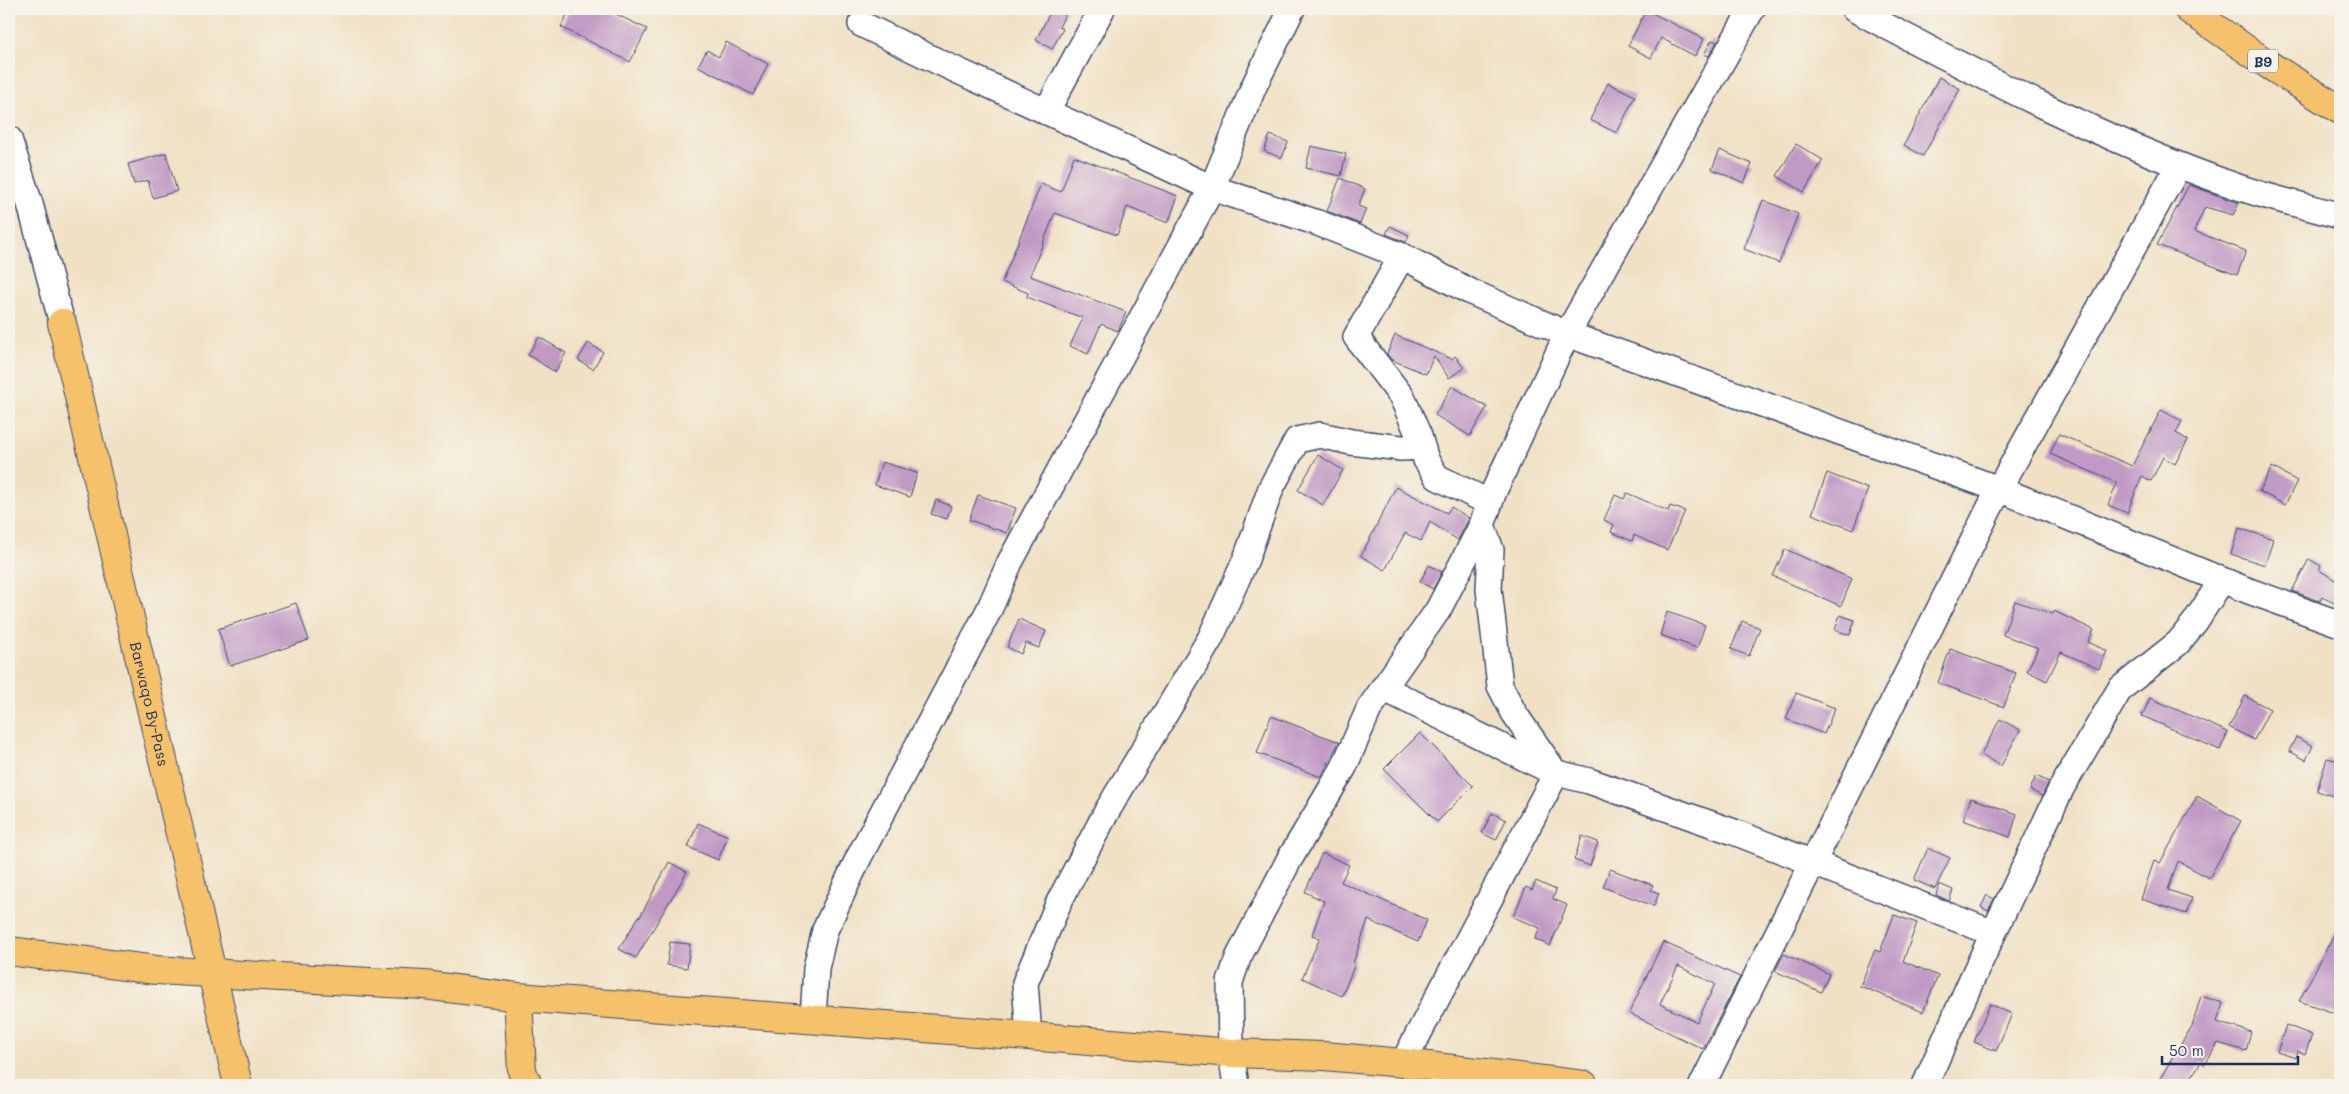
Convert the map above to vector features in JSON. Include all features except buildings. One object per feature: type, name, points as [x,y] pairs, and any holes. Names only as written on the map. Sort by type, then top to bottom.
[{"type":"main road","name":"B9","points":[[2188,9],[2269,65],[2340,110]]},
{"type":"main road","name":"Barwaqo By-Pass","points":[[62,323],[238,1085]]},
{"type":"main road","points":[[9,951],[156,970],[424,985],[518,997],[1028,1036],[1231,1054],[1324,1056],[1403,1063],[1448,1077],[1584,1085]]},
{"type":"main road","points":[[518,997],[522,1071],[528,1085]]},
{"type":"street","points":[[1046,112],[1102,9]]},
{"type":"street","points":[[813,1020],[816,968],[825,930],[859,857],[989,610],[1010,562],[1212,188],[1254,86],[1292,9]]},
{"type":"street","points":[[1236,1085],[1231,1054],[1230,982],[1238,958],[1289,860],[1344,768],[1369,709],[1438,610],[1486,514],[1567,334],[1752,9]]},
{"type":"street","points":[[1854,9],[1958,65],[2179,165],[2240,188],[2340,216]]},
{"type":"street","points":[[860,24],[1212,188],[1318,223],[1402,256],[1471,292],[1567,334],[1999,489],[2222,580],[2340,624]]},
{"type":"street","points":[[9,139],[30,204],[62,323]]},
{"type":"street","points":[[1702,1085],[1999,489],[2179,165]]},
{"type":"street","points":[[1402,256],[1356,337],[1402,397],[1426,460],[1437,477],[1486,514],[1491,550],[1490,597],[1500,686],[1514,713],[1553,772],[1547,795],[1403,1063]]},
{"type":"street","points":[[1028,1036],[1025,983],[1059,902],[1106,811],[1210,639],[1246,559],[1271,488],[1297,440],[1320,435],[1351,442],[1401,448],[1422,447]]},
{"type":"street","points":[[1925,1085],[1993,933],[2061,789],[2120,689],[2178,643],[2195,622],[2222,580]]},
{"type":"street","points":[[1383,688],[1553,772],[1589,781],[1813,862],[1993,933]]}]
